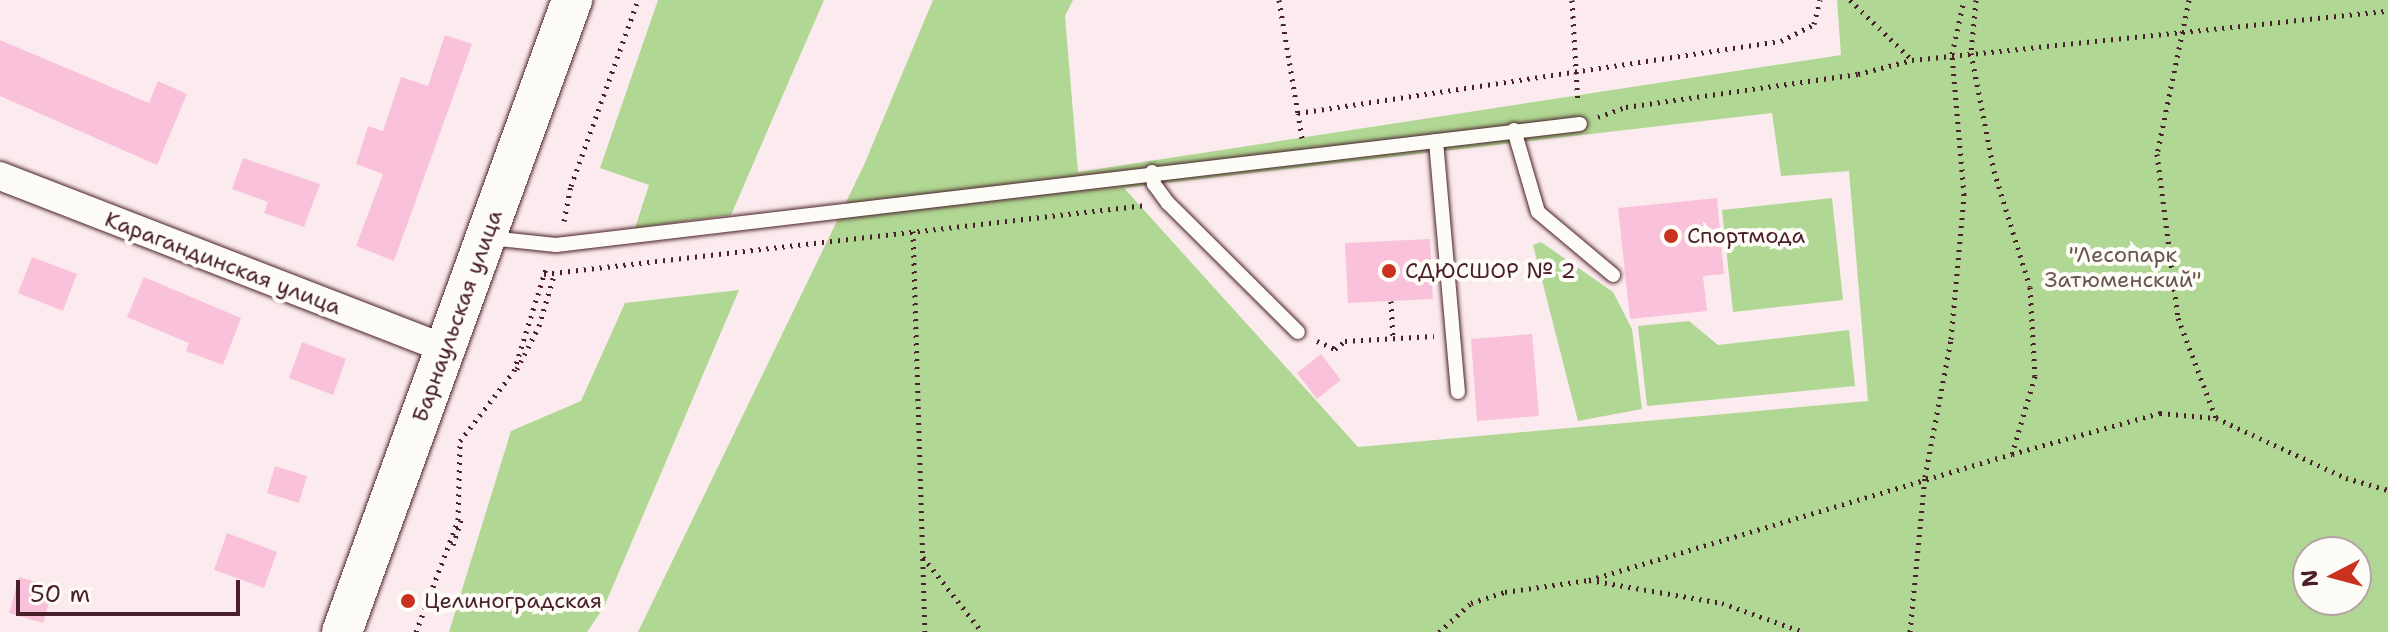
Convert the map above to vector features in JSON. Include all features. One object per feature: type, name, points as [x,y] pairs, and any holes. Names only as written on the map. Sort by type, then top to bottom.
[{"type":"street","name":"Барнаульская улица","points":[[342,632],[572,0]]},
{"type":"street","name":"Карагандинская улица","points":[[0,176],[447,349]]},
{"type":"lane","points":[[485,237],[556,245],[1152,172],[1580,124]]},
{"type":"lane","points":[[1514,130],[1538,212],[1613,275]]},
{"type":"lane","points":[[1436,141],[1458,392]]},
{"type":"lane","points":[[1152,172],[1168,203],[1298,332]]},
{"type":"path","points":[[564,221],[571,186],[638,0]]},
{"type":"path","points":[[1279,0],[1304,155]]},
{"type":"path","points":[[1572,0],[1580,124],[1626,107],[1858,74],[1912,60],[1952,54],[2388,11]]},
{"type":"path","points":[[1298,113],[1576,69],[1781,41],[1814,24],[1820,0]]},
{"type":"path","points":[[1850,0],[1912,60]]},
{"type":"path","points":[[1910,632],[1925,477],[1951,339],[1964,195],[1952,54],[1964,0]]},
{"type":"path","points":[[1976,0],[1971,53],[1994,171],[2030,287],[2035,376],[2012,454]]},
{"type":"path","points":[[2189,0],[2157,154],[2178,318],[2216,418]]},
{"type":"path","points":[[543,274],[1168,203]]},
{"type":"path","points":[[913,231],[925,632]]},
{"type":"path","points":[[417,632],[458,520],[460,441],[514,371],[543,274],[548,263],[563,261]]},
{"type":"path","points":[[417,632],[462,522],[463,441],[515,372],[539,326],[555,272]]},
{"type":"path","points":[[1391,301],[1393,339]]},
{"type":"path","points":[[1298,332],[1335,349],[1345,341],[1451,334]]},
{"type":"path","points":[[1439,632],[1471,603],[1505,592],[1589,580],[1925,477],[2160,413],[2216,418],[2346,478],[2388,490]]},
{"type":"path","points":[[922,556],[982,632]]},
{"type":"path","points":[[1589,580],[1722,603],[1804,632]]},
{"type":"green space","points":[[658,0],[824,0],[731,215],[635,228],[649,185],[600,168]]},
{"type":"green space","name":"\"Лесопарк Затюменский\"","points":[[933,0],[1073,0],[1065,16],[1078,172],[1841,55],[1837,0],[2388,0],[2388,632],[638,632],[864,165]],"holes":[[[1772,113],[1781,176],[1849,171],[1868,401],[1358,447],[1124,188]]]},
{"type":"green space","points":[[1832,198],[1843,300],[1733,312],[1722,210]]},
{"type":"green space","points":[[1541,242],[1613,292],[1632,329],[1642,409],[1578,421],[1533,245]]},
{"type":"green space","points":[[739,290],[604,607],[587,632],[449,632],[511,431],[581,401],[625,303]]},
{"type":"green space","points":[[1689,321],[1718,345],[1849,330],[1855,386],[1647,406],[1638,326]]},
{"type":"building","points":[[445,35],[472,44],[394,261],[356,246],[383,174],[356,164],[368,126],[383,131],[401,77],[428,86]]},
{"type":"building","points":[[0,40],[149,103],[158,81],[187,94],[157,165],[0,96]]},
{"type":"building","points":[[243,158],[320,184],[304,227],[264,213],[268,202],[232,189]]},
{"type":"building","name":"Спортмода","points":[[1717,198],[1724,274],[1703,276],[1707,311],[1630,319],[1618,208]]},
{"type":"building","name":"СДЮСШОР № 2","points":[[1430,239],[1433,299],[1348,303],[1345,243]]},
{"type":"building","points":[[32,257],[77,274],[63,311],[18,293]]},
{"type":"building","points":[[144,277],[241,318],[223,365],[186,351],[189,343],[127,317]]},
{"type":"building","points":[[1532,334],[1539,416],[1477,421],[1471,339]]},
{"type":"building","points":[[302,342],[346,359],[333,395],[289,378]]},
{"type":"building","points":[[1321,354],[1341,380],[1317,399],[1297,373]]},
{"type":"building","points":[[275,466],[307,476],[299,503],[267,493]]},
{"type":"building","points":[[227,533],[277,552],[264,588],[214,570]]},
{"type":"building","points":[[19,577],[54,587],[43,623],[9,613]]},
{"type":"place","name":"Спортмода","points":[[1671,236]]},
{"type":"place","name":"СДЮСШОР № 2","points":[[1389,271]]},
{"type":"place","name":"Целиноградская","points":[[408,601]]}]
